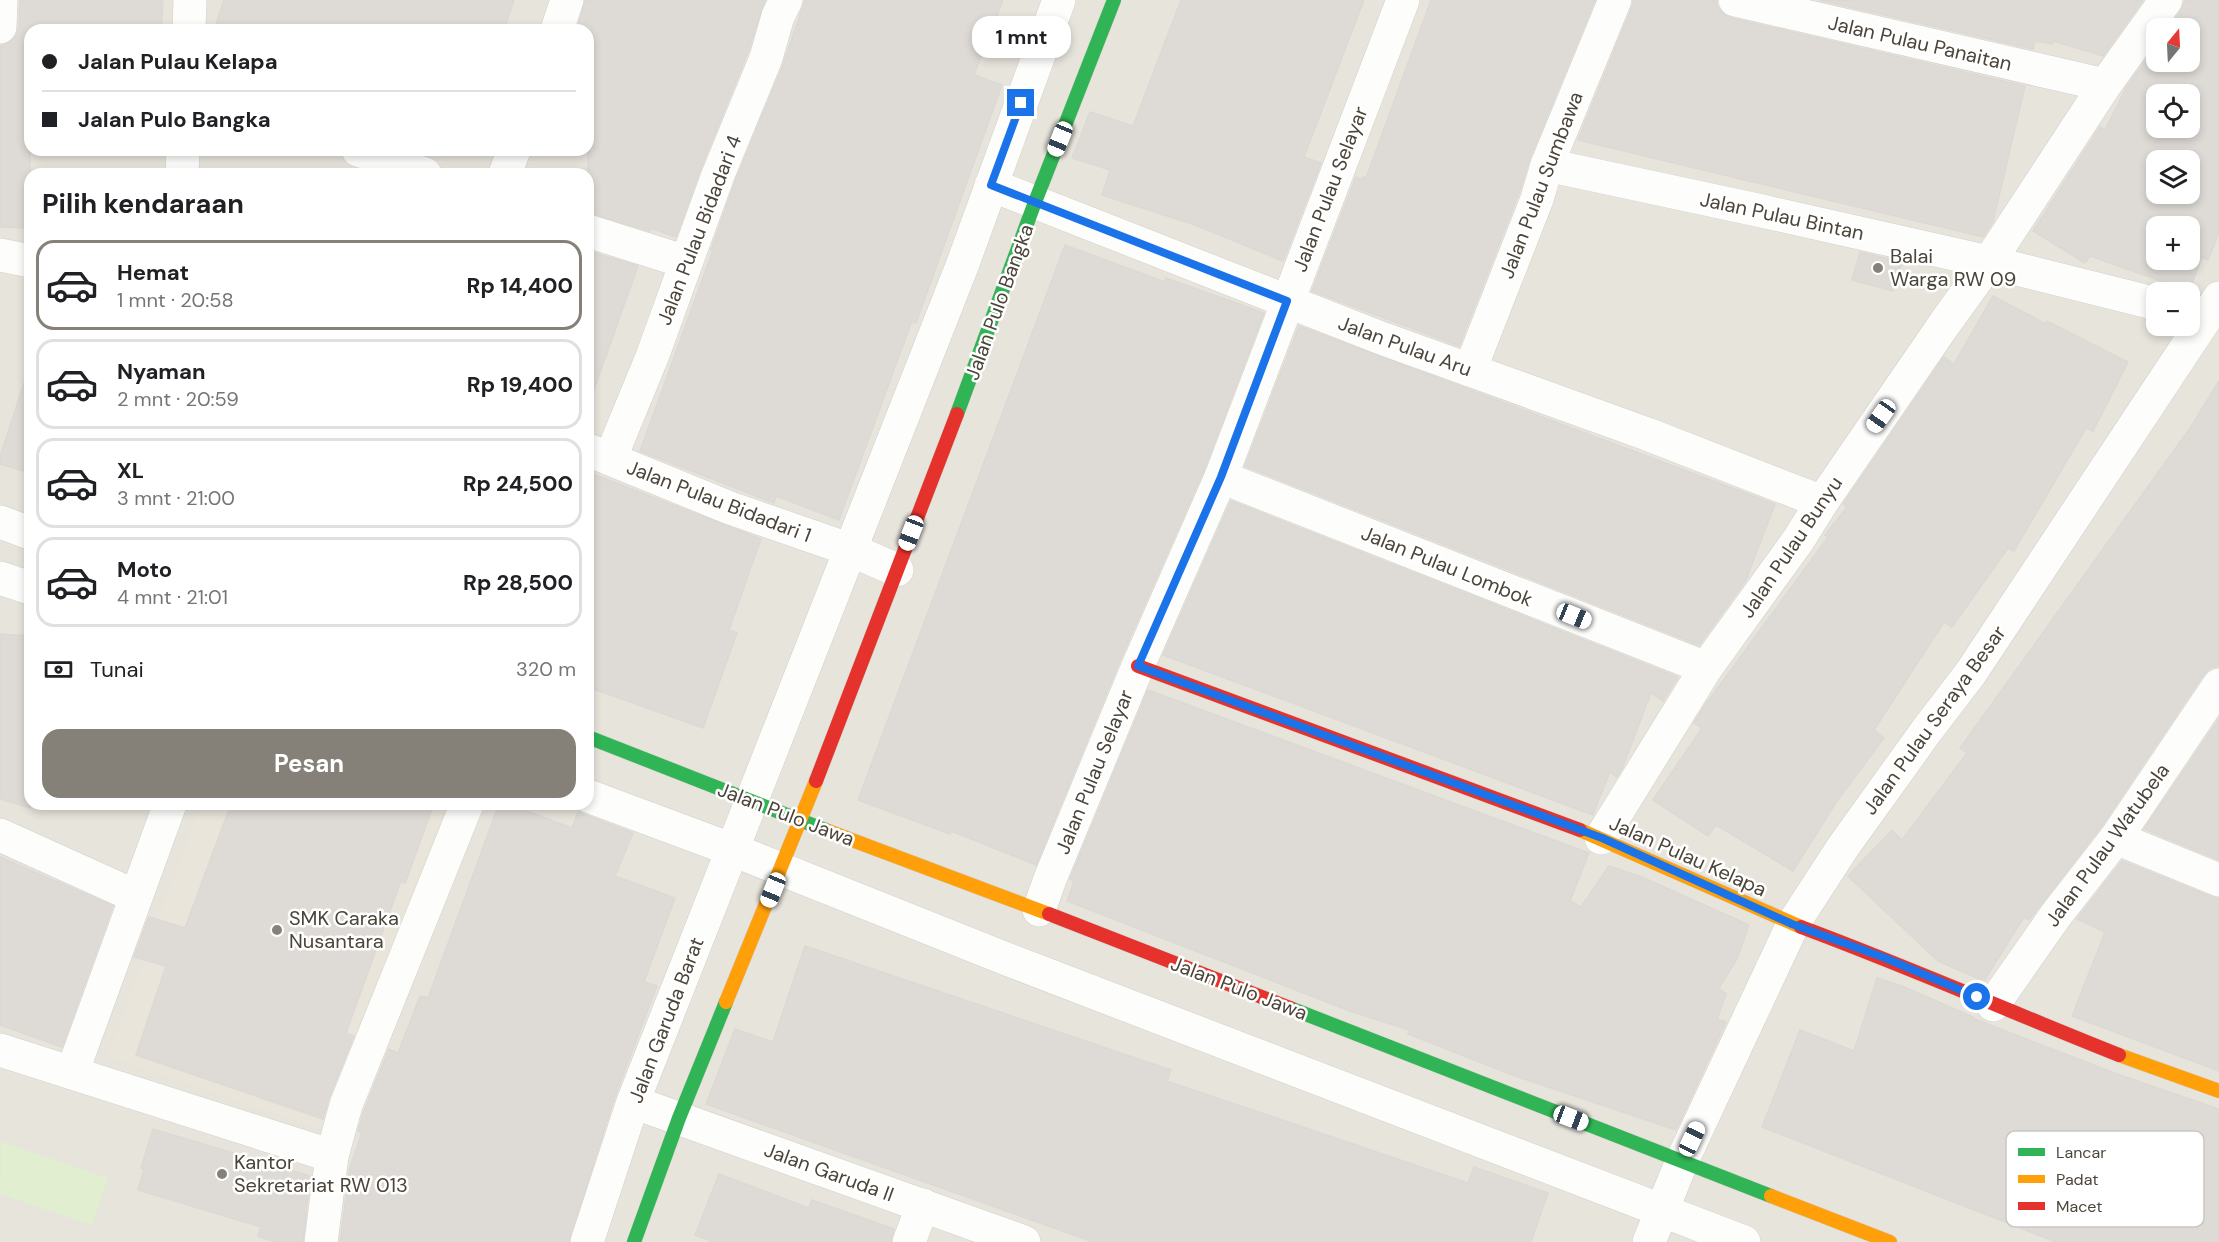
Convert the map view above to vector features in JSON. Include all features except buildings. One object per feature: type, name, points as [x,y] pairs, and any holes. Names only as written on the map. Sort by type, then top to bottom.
[{"type":"street","points":[[0,27],[1,0]]},
{"type":"street","points":[[189,24],[190,0]]},
{"type":"street","name":"Jalan Pulau Bidadari 4","points":[[599,454],[652,357],[686,262],[766,58],[778,16],[786,0]]},
{"type":"street","points":[[752,801],[962,266],[1059,0]]},
{"type":"street","name":"Jalan Pulo Bangka","points":[[800,821],[1114,0]]},
{"type":"street","name":"Jalan Pulau Selayar","points":[[1039,910],[1138,666],[1221,477],[1403,0]]},
{"type":"street","name":"Jalan Pulau Sumbawa","points":[[1470,370],[1537,199],[1547,165],[1615,0]]},
{"type":"street","name":"Jalan Pulau Panaitan","points":[[1735,0],[2105,85]]},
{"type":"street","points":[[1989,262],[2105,85],[2166,0]]},
{"type":"street","points":[[375,156],[408,168]]},
{"type":"street","name":"Jalan Pulau Bintan","points":[[1547,165],[1805,220],[2146,301]]},
{"type":"street","name":"Jalan Pulau Aru","points":[[991,185],[1287,301],[1647,434],[1822,502]]},
{"type":"street","points":[[594,233],[686,262]]},
{"type":"street","points":[[0,255],[24,260]]},
{"type":"street","name":"Jalan Pulau Bunyu","points":[[1602,838],[1706,668],[1799,539],[1822,502],[1989,262]]},
{"type":"street","name":"Jalan Pulau Seraya Besar","points":[[1649,1242],[1682,1161],[1792,924],[1843,847],[1970,674],[2208,312]]},
{"type":"street","name":"Jalan Pulau Bidadari 1","points":[[599,454],[730,508],[851,550]]},
{"type":"street","name":"Jalan Pulau Lombok","points":[[1221,477],[1706,668]]},
{"type":"street","points":[[0,522],[24,531]]},
{"type":"street","points":[[851,550],[897,570]]},
{"type":"street","points":[[0,578],[24,586]]},
{"type":"street","name":"Jalan Pulau Kelapa","points":[[1138,666],[1602,838],[1792,924],[1885,958],[1993,1005],[2219,1091]]},
{"type":"street","name":"Jalan Pulau Watubela","points":[[1993,1005],[2056,915],[2116,838],[2219,685]]},
{"type":"street","name":"Jalan Pulo Jawa","points":[[594,739],[800,821],[1039,910],[1890,1242]]},
{"type":"street","points":[[594,798],[1744,1242]]},
{"type":"street","name":"Jalan Garuda Barat","points":[[587,1242],[633,1102],[752,801]]},
{"type":"street","points":[[72,1073],[168,810]]},
{"type":"street","points":[[321,1242],[332,1155],[346,1105],[465,810]]},
{"type":"street","points":[[634,1242],[679,1118],[800,821]]},
{"type":"street","points":[[0,835],[135,896]]},
{"type":"street","points":[[2116,838],[2219,880]]},
{"type":"street","points":[[0,1050],[332,1155]]},
{"type":"street","name":"Jalan Garuda II","points":[[633,1102],[1024,1242]]},
{"type":"street","points":[[909,1242],[923,1205]]},
{"type":"shaded area","points":[[0,0],[2219,0],[2219,1242],[0,1242]]},
{"type":"shaded area","name":"SMK Caraka Nusantara","points":[[199,810],[444,810],[326,1131],[108,1056]]},
{"type":"green space","points":[[1,1142],[108,1178],[92,1225],[0,1194]]},
{"type":"traffic: fast","points":[[957,414],[1035,202],[1114,0]]},
{"type":"traffic: fast","points":[[594,739],[828,831]]},
{"type":"traffic: fast","points":[[634,1242],[679,1118],[726,1002]]},
{"type":"traffic: fast","points":[[1290,1008],[1771,1196]]},
{"type":"traffic: slow","points":[[726,1002],[816,781]]},
{"type":"traffic: slow","points":[[1580,830],[1801,927]]},
{"type":"traffic: slow","points":[[828,831],[1049,914]]},
{"type":"traffic: slow","points":[[2119,1055],[2219,1091]]},
{"type":"traffic: slow","points":[[1771,1196],[1890,1242]]},
{"type":"traffic: jam","points":[[816,781],[957,414]]},
{"type":"traffic: jam","points":[[1138,666],[1580,830]]},
{"type":"traffic: jam","points":[[1049,914],[1290,1008]]},
{"type":"traffic: jam","points":[[1801,927],[2119,1055]]},
{"type":"place","name":"Balai Warga RW 09","points":[[1878,268]]},
{"type":"place","name":"SMK Caraka Nusantara","points":[[277,930]]},
{"type":"place","name":"Kantor Sekretariat RW 013","points":[[222,1174]]},
{"type":"route","points":[[1021,103],[991,185],[1287,301],[1221,477],[1138,666],[1602,838],[1792,924],[1885,958],[1977,997]]}]
